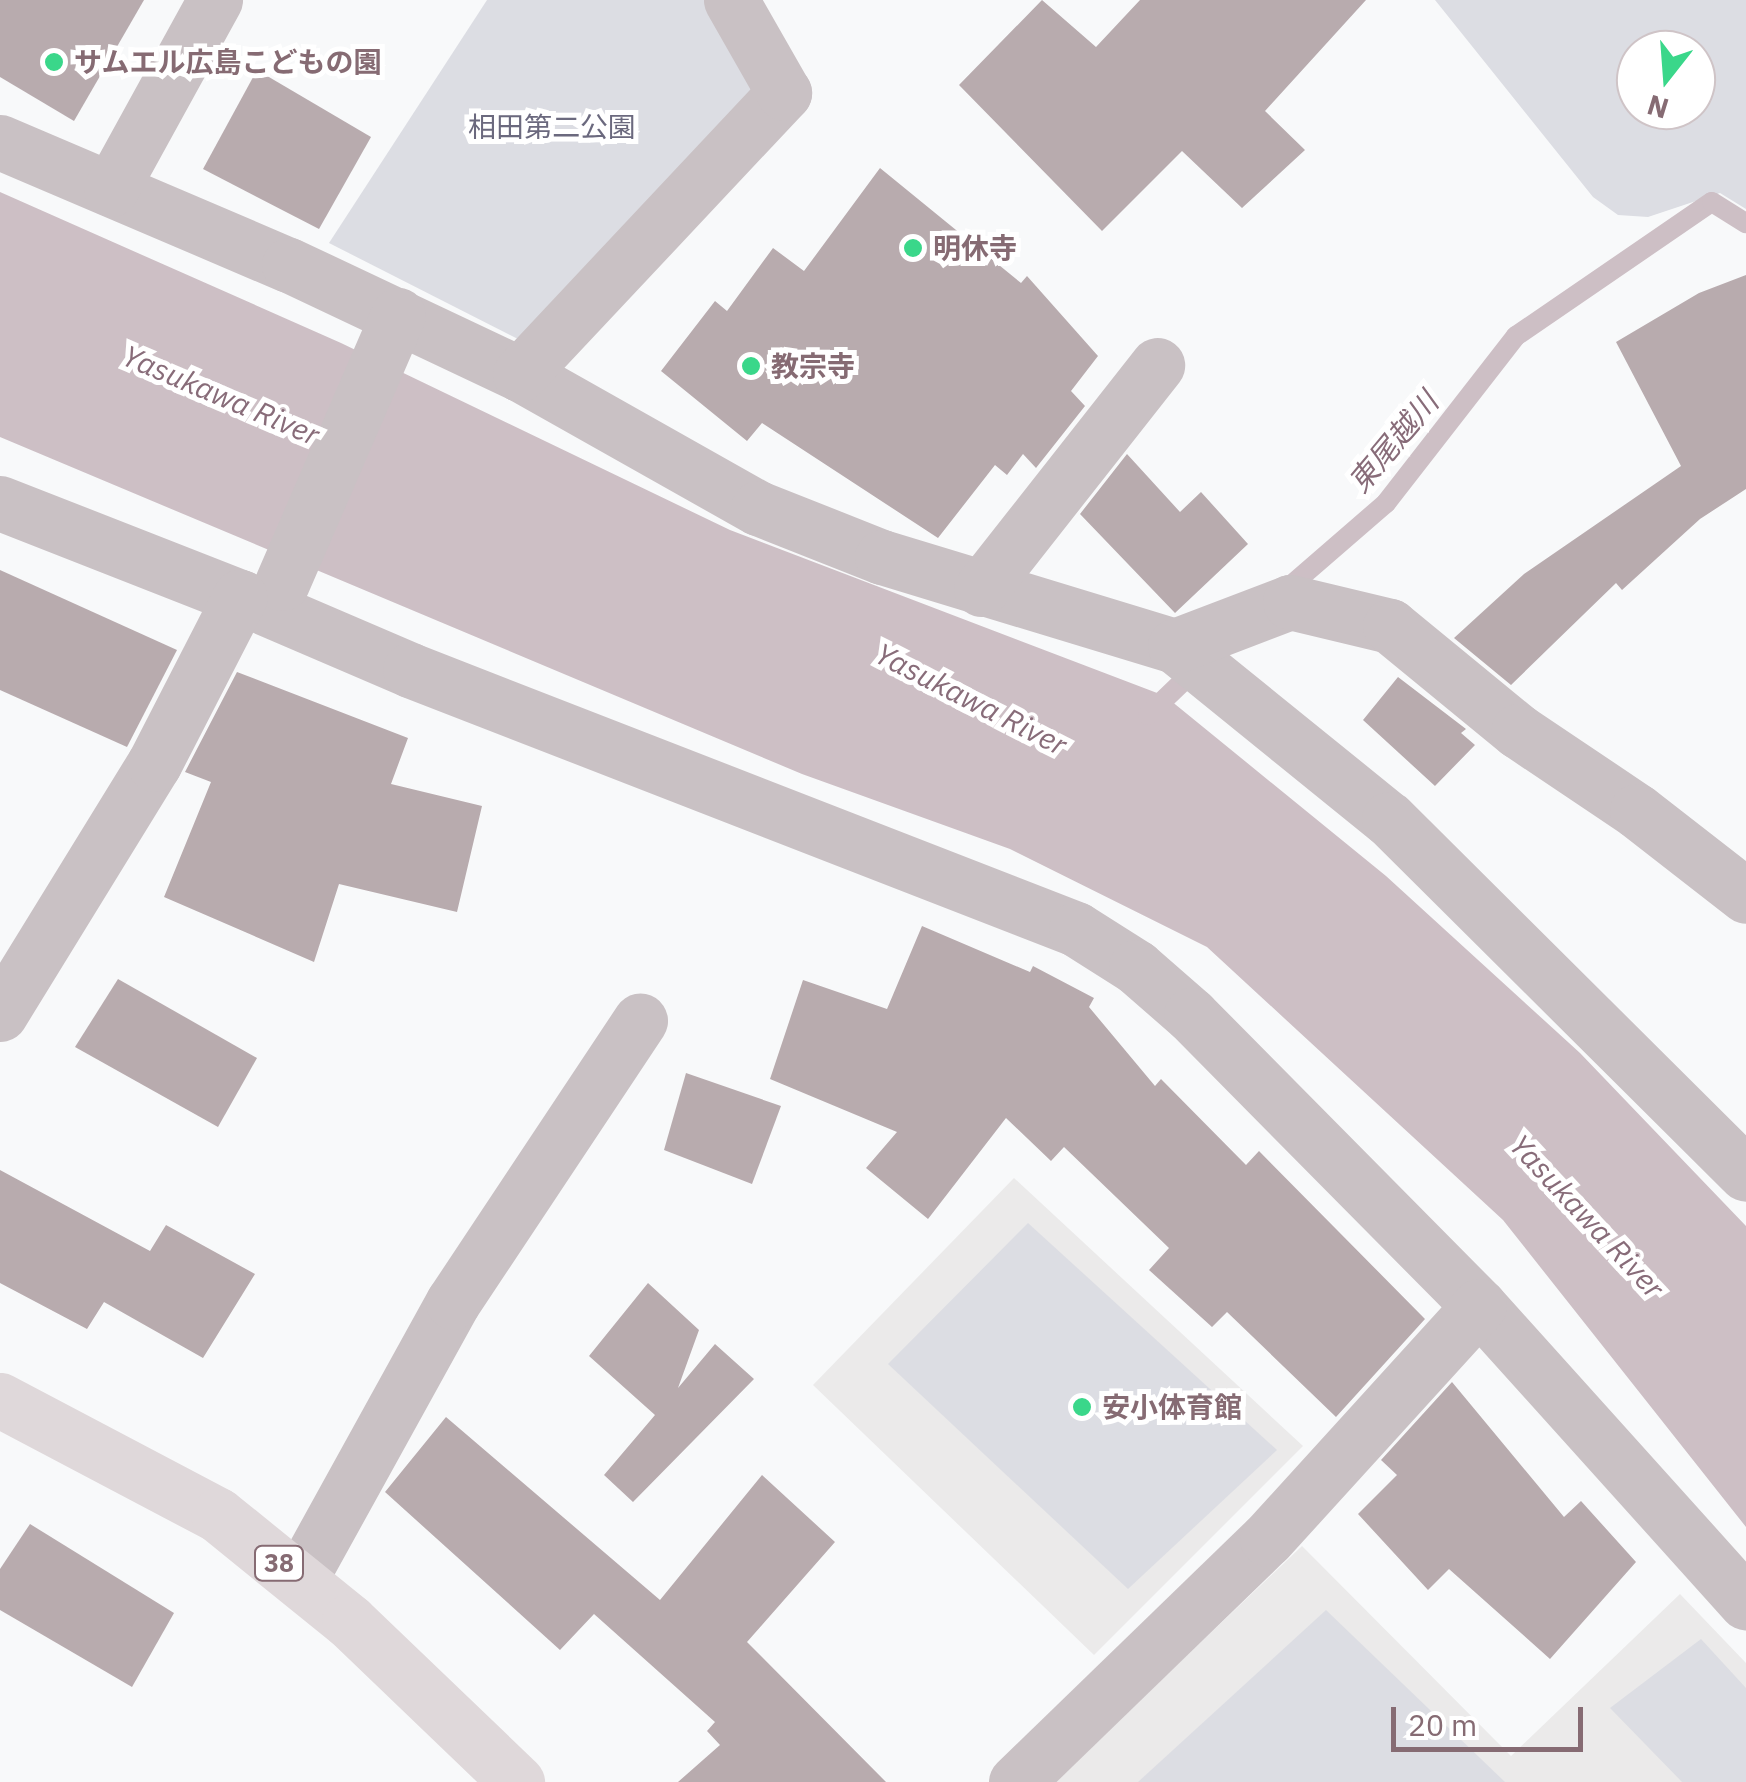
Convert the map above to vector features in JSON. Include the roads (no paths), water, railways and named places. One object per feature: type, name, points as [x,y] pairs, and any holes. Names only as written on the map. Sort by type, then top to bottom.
[{"type":"main road","name":"38","points":[[0,1400],[218,1516],[300,1579],[517,1782]]},
{"type":"street","points":[[111,189],[215,0]]},
{"type":"street","points":[[520,374],[784,93],[731,0]]},
{"type":"street","points":[[0,142],[398,315],[520,374],[758,508],[882,557],[1176,646],[1388,820],[1746,1174]]},
{"type":"street","points":[[0,1014],[261,590],[398,315]]},
{"type":"street","points":[[981,589],[1156,365]]},
{"type":"street","points":[[20,513],[153,536],[261,590],[352,626],[410,670],[1076,928],[1136,967],[1191,1015],[1479,1306],[1746,1602]]},
{"type":"street","points":[[1176,646],[1290,602],[1390,626],[1518,731],[1637,811],[1746,896]]},
{"type":"street","points":[[300,1579],[453,1302],[640,1021]]},
{"type":"street","points":[[1016,1782],[1267,1539],[1479,1306]]},
{"type":"water","name":"Yasukawa River","points":[[0,192],[341,343],[730,530],[1165,696],[1386,876],[1580,1053],[1746,1226],[1746,1527],[1503,1220],[1207,947],[1010,849],[802,774],[0,437]]},
{"type":"waterway","name":"東尾越川","points":[[1281,594],[1386,503],[1516,336],[1712,202],[1746,223]]},
{"type":"waterway","name":"東尾越川","points":[[1148,715],[1199,666]]},
{"type":"place","name":"サムエル広島こどもの園","points":[[54,62]]},
{"type":"place","name":"明休寺","points":[[913,248]]},
{"type":"place","name":"教宗寺","points":[[751,366]]},
{"type":"place","name":"安小体育館","points":[[1082,1407]]},
{"type":"park label","name":"相田第二公園","points":[[552,127]]}]
